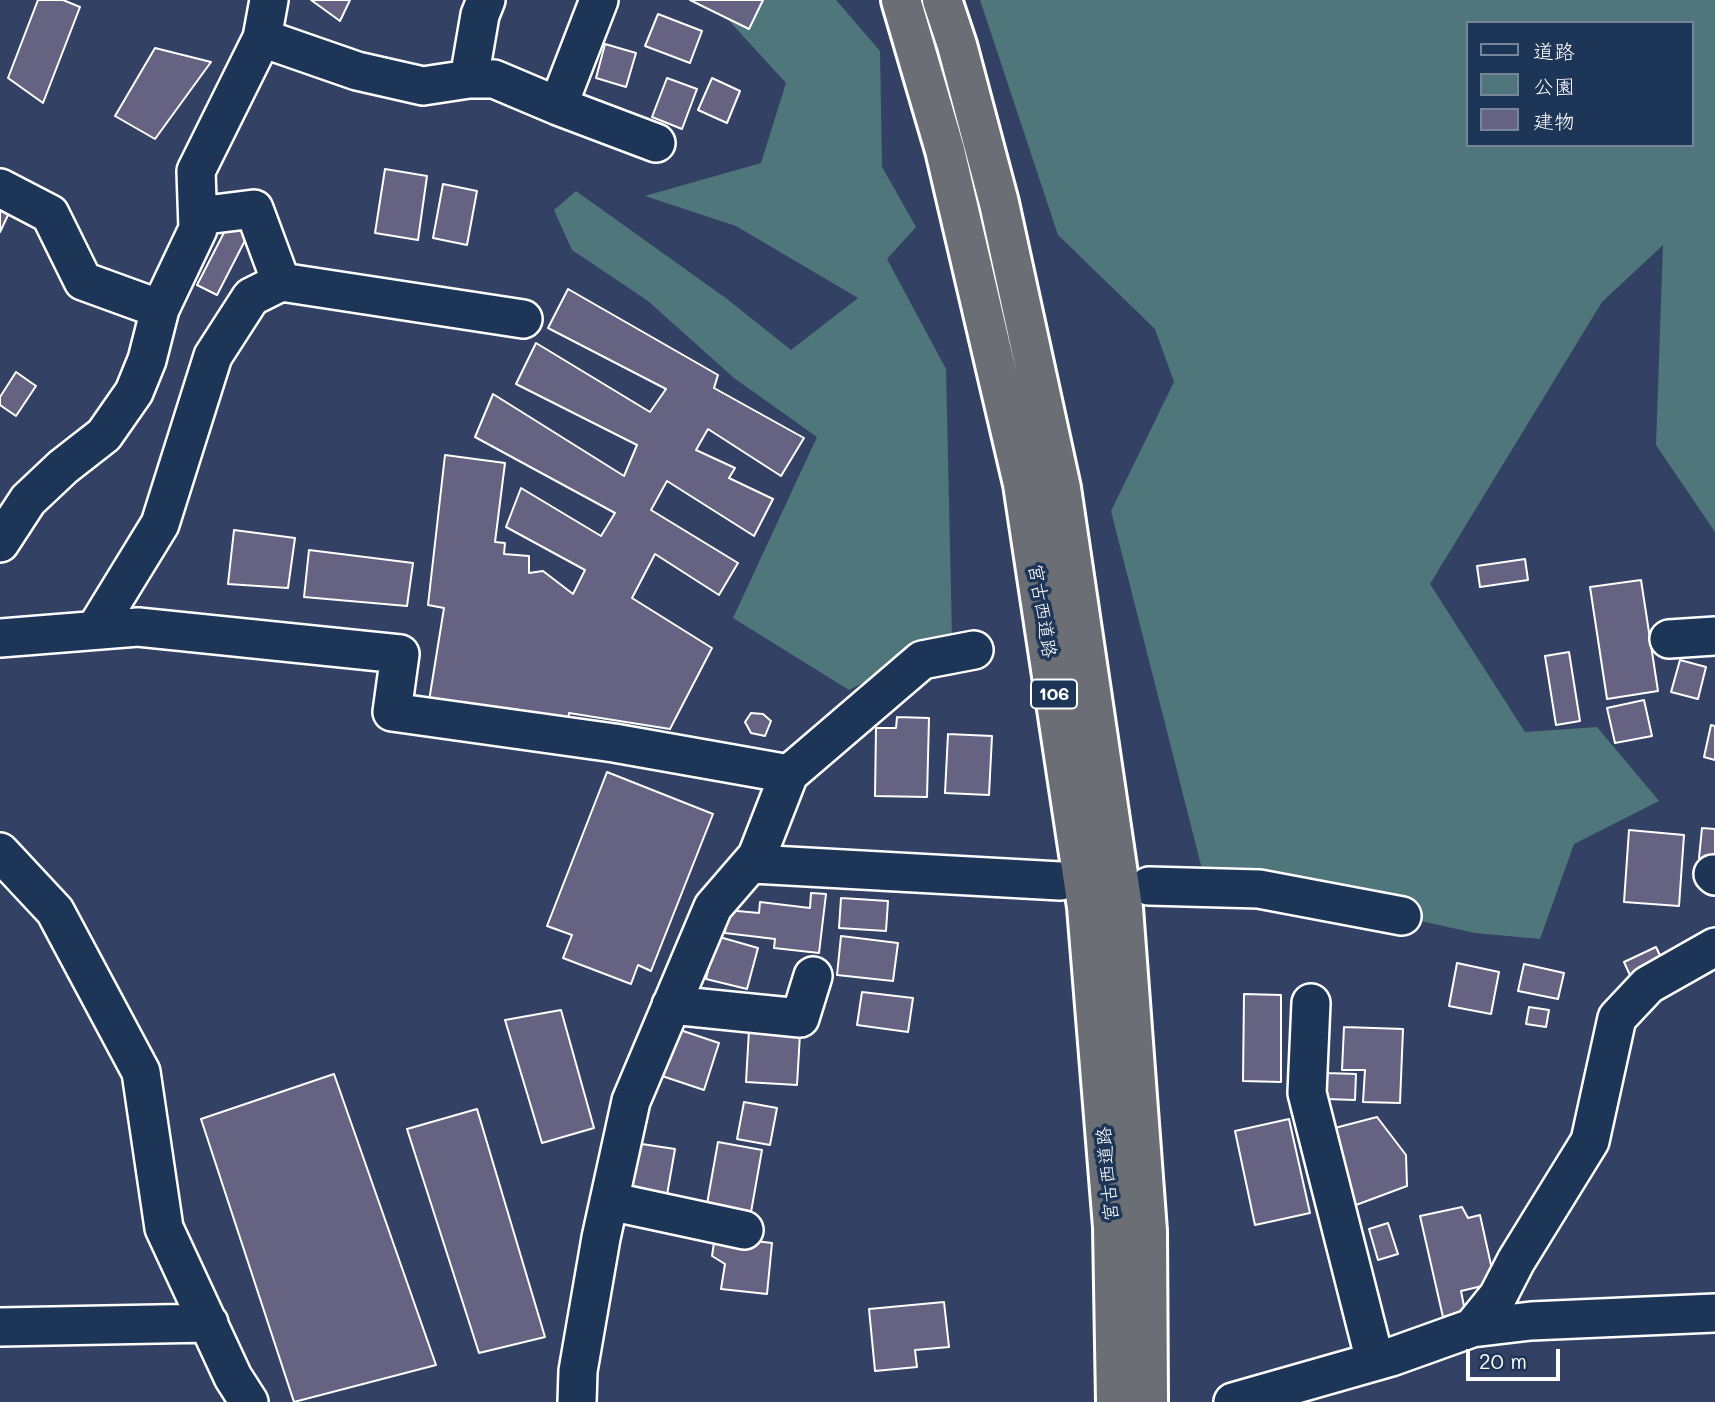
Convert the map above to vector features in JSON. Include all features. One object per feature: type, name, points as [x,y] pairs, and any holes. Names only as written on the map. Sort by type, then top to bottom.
[{"type":"highway","name":"宮古西道路","points":[[900,0],[945,150],[1023,484],[1087,907],[1113,1227],[1116,1402]]},
{"type":"highway","name":"宮古西道路","points":[[943,0],[999,203],[1061,488],[1124,908],[1147,1231],[1148,1402]]},
{"type":"street","points":[[0,543],[28,500],[63,467],[104,435],[134,392],[147,360],[160,309],[198,229],[196,171],[262,38],[269,0]]},
{"type":"street","points":[[469,79],[480,15],[486,0]]},
{"type":"street","points":[[558,106],[599,0]]},
{"type":"street","points":[[262,38],[357,71],[423,86],[469,79],[494,79],[656,142]]},
{"type":"street","points":[[0,188],[50,215],[83,281],[160,309]]},
{"type":"street","points":[[198,216],[254,209],[281,282]]},
{"type":"street","points":[[95,630],[160,524],[213,356],[251,297],[281,282],[523,319]]},
{"type":"street","points":[[0,638],[138,627],[400,654],[392,712],[614,743],[789,774]]},
{"type":"street","points":[[1669,639],[1715,636]]},
{"type":"street","points":[[577,1402],[578,1371],[609,1201],[631,1101],[713,907],[752,864],[789,774],[922,660],[974,650]]},
{"type":"street","points":[[0,852],[55,911],[141,1072],[164,1228],[233,1377],[249,1402]]},
{"type":"street","points":[[752,864],[1060,881]]},
{"type":"street","points":[[1149,886],[1259,889],[1402,916]]},
{"type":"street","points":[[0,896],[38,895]]},
{"type":"street","points":[[1472,1328],[1498,1296],[1516,1261],[1590,1142],[1617,1018],[1648,985],[1715,947]]},
{"type":"street","points":[[671,1005],[800,1018],[813,976]]},
{"type":"street","points":[[1311,1003],[1307,1093],[1375,1361]]},
{"type":"street","points":[[609,1201],[744,1230]]},
{"type":"street","points":[[1233,1402],[1375,1361],[1472,1328],[1531,1321],[1715,1313]]},
{"type":"street","points":[[0,1327],[209,1324]]},
{"type":"green space","points":[[710,0],[836,0],[880,51],[882,167],[916,227],[887,259],[946,369],[952,637],[849,690],[733,618],[817,437],[734,378],[648,301],[572,250],[554,210],[576,191],[727,299],[791,350],[858,298],[736,226],[645,196],[761,163],[786,83]]},
{"type":"green space","points":[[980,0],[1715,0],[1715,532],[1656,445],[1663,245],[1602,302],[1430,584],[1525,732],[1597,727],[1659,801],[1574,844],[1540,939],[1475,933],[1203,873],[1111,511],[1174,382],[1155,329],[1058,235]]},
{"type":"building","points":[[38,0],[63,0],[80,7],[43,103],[8,78]]},
{"type":"building","points":[[311,0],[350,0],[340,21]]},
{"type":"building","points":[[690,0],[763,0],[749,29]]},
{"type":"building","points":[[658,14],[702,31],[690,63],[645,46]]},
{"type":"building","points":[[605,44],[636,53],[626,87],[596,78]]},
{"type":"building","points":[[155,48],[211,62],[155,139],[115,116]]},
{"type":"building","points":[[667,78],[697,89],[682,129],[652,117]]},
{"type":"building","points":[[712,78],[740,91],[727,123],[698,110]]},
{"type":"building","points":[[385,169],[427,176],[418,240],[375,233]]},
{"type":"building","points":[[443,184],[477,191],[467,245],[433,238]]},
{"type":"building","points":[[0,211],[9,213],[0,232]]},
{"type":"building","points":[[232,217],[252,227],[217,295],[197,285]]},
{"type":"building","points":[[568,289],[718,375],[714,388],[804,438],[781,476],[708,429],[696,450],[735,468],[729,478],[773,499],[754,536],[667,481],[651,510],[738,563],[719,595],[655,554],[632,598],[712,648],[670,729],[569,713],[568,726],[521,724],[522,711],[429,701],[444,608],[428,605],[445,455],[505,463],[495,542],[505,543],[504,554],[529,556],[529,573],[543,571],[573,594],[585,570],[506,527],[521,488],[601,536],[615,513],[475,437],[493,394],[624,476],[637,445],[516,384],[536,343],[650,412],[666,389],[548,328]]},
{"type":"building","points":[[16,372],[36,386],[16,416],[0,405],[0,397]]},
{"type":"building","points":[[234,530],[295,538],[288,588],[228,584]]},
{"type":"building","points":[[309,550],[413,563],[407,606],[304,597]]},
{"type":"building","points":[[1525,559],[1528,580],[1480,587],[1477,566]]},
{"type":"building","points":[[1641,580],[1658,691],[1607,699],[1590,587]]},
{"type":"building","points":[[1569,652],[1580,721],[1556,725],[1545,656]]},
{"type":"building","points":[[1680,660],[1706,667],[1698,699],[1671,692]]},
{"type":"building","points":[[1644,700],[1652,736],[1615,743],[1607,708]]},
{"type":"building","points":[[751,713],[763,714],[771,721],[765,736],[751,733],[745,722]]},
{"type":"building","points":[[897,717],[929,718],[927,797],[875,796],[876,728],[896,728]]},
{"type":"building","points":[[1711,725],[1715,726],[1715,760],[1704,757]]},
{"type":"building","points":[[948,734],[992,736],[989,795],[945,793]]},
{"type":"building","points":[[607,772],[713,814],[651,971],[638,965],[631,984],[563,958],[572,935],[547,926]]},
{"type":"building","points":[[1702,828],[1715,829],[1715,859],[1699,858]]},
{"type":"building","points":[[1629,830],[1684,835],[1679,906],[1624,902]]},
{"type":"building","points":[[811,893],[826,894],[819,953],[774,948],[775,939],[725,933],[727,910],[759,913],[760,902],[810,908]]},
{"type":"building","points":[[841,898],[888,901],[886,931],[839,928]]},
{"type":"building","points":[[716,936],[758,948],[747,989],[706,979]]},
{"type":"building","points":[[841,936],[898,943],[893,981],[837,975]]},
{"type":"building","points":[[1656,947],[1666,968],[1634,984],[1624,962]]},
{"type":"building","points":[[1457,963],[1499,972],[1491,1014],[1449,1006]]},
{"type":"building","points":[[1524,964],[1564,973],[1558,999],[1518,991]]},
{"type":"building","points":[[862,992],[913,998],[908,1032],[857,1025]]},
{"type":"building","points":[[1244,994],[1281,995],[1281,1082],[1243,1081]]},
{"type":"building","points":[[1529,1007],[1549,1010],[1546,1027],[1526,1024]]},
{"type":"building","points":[[561,1010],[594,1128],[542,1143],[505,1020]]},
{"type":"building","points":[[1344,1027],[1403,1029],[1400,1103],[1363,1102],[1365,1070],[1342,1070]]},
{"type":"building","points":[[677,1029],[719,1043],[704,1090],[662,1076]]},
{"type":"building","points":[[749,1030],[800,1034],[797,1085],[746,1082]]},
{"type":"building","points":[[1327,1073],[1356,1074],[1355,1100],[1326,1099]]},
{"type":"building","points":[[334,1074],[436,1365],[294,1402],[201,1119]]},
{"type":"building","points":[[744,1102],[777,1108],[770,1145],[737,1139]]},
{"type":"building","points":[[477,1109],[545,1337],[479,1353],[407,1129]]},
{"type":"building","points":[[1377,1117],[1406,1155],[1407,1186],[1356,1205],[1331,1129]]},
{"type":"building","points":[[1289,1119],[1310,1213],[1255,1225],[1235,1131]]},
{"type":"building","points":[[718,1142],[762,1150],[751,1212],[707,1204]]},
{"type":"building","points":[[635,1143],[675,1149],[667,1195],[628,1189]]},
{"type":"building","points":[[1462,1207],[1468,1218],[1480,1215],[1495,1283],[1461,1291],[1465,1311],[1443,1317],[1420,1216]]},
{"type":"building","points":[[1388,1223],[1398,1254],[1378,1260],[1369,1229]]},
{"type":"building","points":[[715,1236],[772,1243],[767,1294],[721,1289],[725,1264],[712,1256]]},
{"type":"building","points":[[944,1302],[949,1347],[915,1350],[917,1367],[875,1371],[869,1309]]}]
